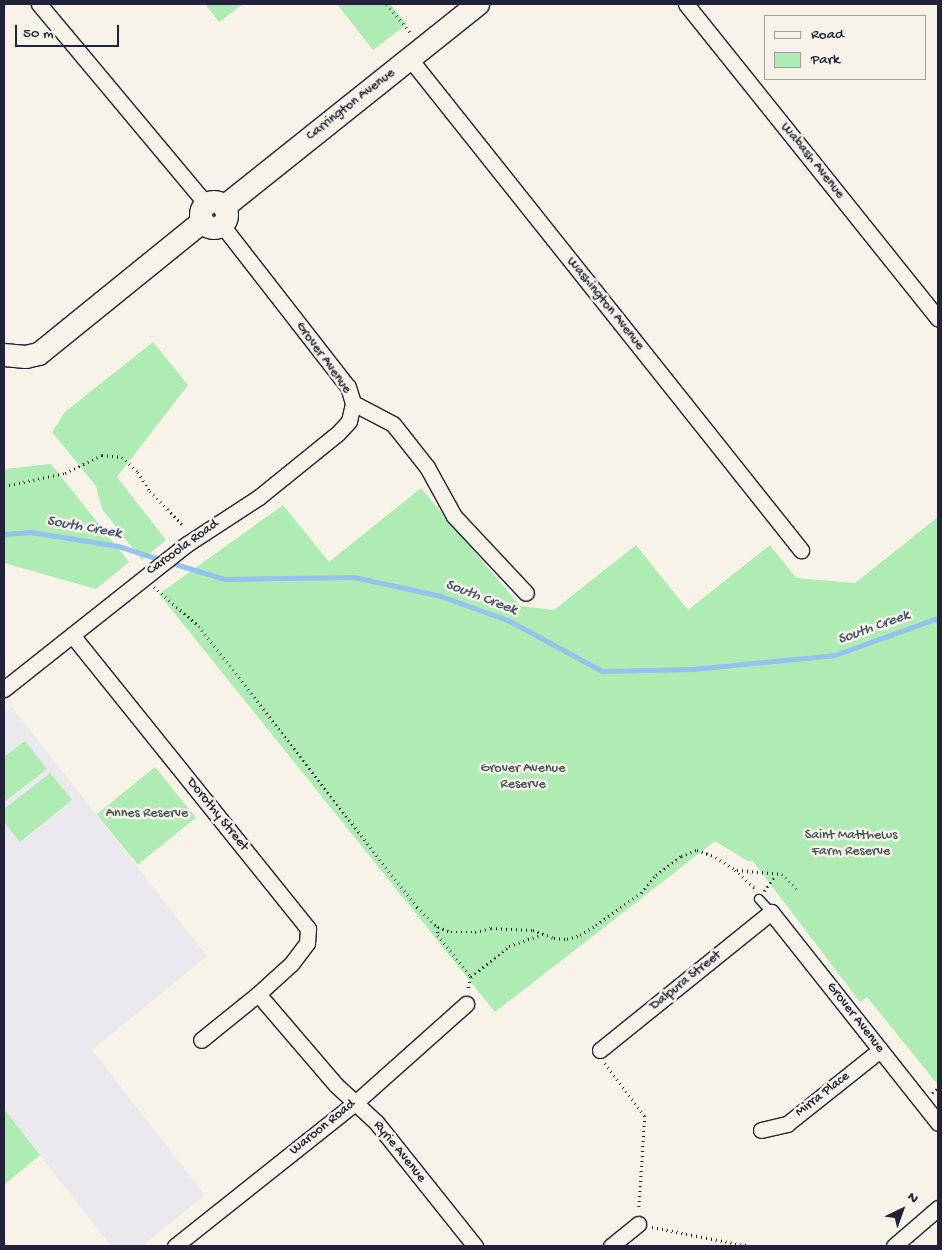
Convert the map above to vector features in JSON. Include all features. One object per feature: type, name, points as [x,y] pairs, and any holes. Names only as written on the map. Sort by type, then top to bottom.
[{"type":"street","name":"Grover Avenue","points":[[39,4],[213,215],[348,387],[353,403],[393,424],[427,467],[454,516],[526,593]]},
{"type":"street","name":"Carrington Avenue","points":[[9,356],[26,357],[39,354],[56,342],[213,215],[412,49],[478,4]]},
{"type":"street","name":"Wabash Avenue","points":[[686,4],[938,318]]},
{"type":"street","name":"Washington Avenue","points":[[412,49],[801,550]]},
{"type":"street","name":"Carcoola Road","points":[[4,689],[72,635],[150,580],[187,544],[258,498],[338,433],[349,421],[353,403]]},
{"type":"street","name":"Dorothy Street","points":[[72,635],[308,929],[307,943],[300,954],[258,994]]},
{"type":"street","name":"Grover Avenue","points":[[771,912],[938,1124]]},
{"type":"street","name":"Dalpura Street","points":[[600,1050],[771,912]]},
{"type":"street","points":[[201,1040],[258,994]]},
{"type":"street","name":"Ryrie Avenue","points":[[258,994],[336,1085],[376,1122],[475,1246]]},
{"type":"street","name":"Waroon Road","points":[[175,1246],[356,1103],[466,1004]]},
{"type":"street","name":"Mirra Place","points":[[761,1130],[787,1124],[880,1050]]},
{"type":"street","points":[[894,1246],[938,1208]]},
{"type":"street","points":[[611,1246],[638,1224]]},
{"type":"lane","points":[[759,899],[771,912]]},
{"type":"path","points":[[387,4],[412,49]]},
{"type":"path","points":[[4,486],[65,473],[102,455],[122,457],[138,472],[150,491],[182,524]]},
{"type":"path","points":[[150,580],[200,626],[418,907],[438,927],[451,932],[475,932],[491,928],[533,930],[554,938],[567,939],[580,935],[637,897],[656,875],[681,856],[697,850],[716,857],[735,870],[756,888],[759,899]]},
{"type":"path","points":[[735,870],[775,875],[782,874],[797,889]]},
{"type":"path","points":[[759,899],[775,875]]},
{"type":"path","points":[[438,927],[438,935],[471,977]]},
{"type":"path","points":[[466,1004],[471,977],[509,946],[536,935],[545,934]]},
{"type":"path","points":[[600,1050],[607,1067],[644,1116],[638,1224],[748,1246]]},
{"type":"path","points":[[931,1094],[938,1088]]},
{"type":"shaded area","points":[[12,707],[207,956],[92,1050],[205,1195],[142,1246],[111,1246],[4,1109],[4,713]]},
{"type":"green space","points":[[205,4],[243,4],[219,22]]},
{"type":"green space","points":[[337,4],[390,4],[407,24],[373,50]]},
{"type":"green space","points":[[153,342],[188,385],[117,477],[166,540],[142,560],[102,509],[96,486],[52,432],[65,412]]},
{"type":"green space","points":[[51,464],[129,562],[96,589],[4,563],[4,469]]},
{"type":"green space","name":"Grover Avenue Reserve","points":[[421,488],[520,606],[554,610],[636,545],[688,610],[770,545],[796,578],[855,583],[938,517],[938,1085],[867,997],[860,1002],[752,860],[749,862],[715,841],[495,1012],[159,594],[283,505],[329,562]]},
{"type":"green space","points":[[25,741],[47,769],[4,802],[4,757]]},
{"type":"green space","name":"Annes Reserve","points":[[155,767],[196,818],[138,865],[97,814]]},
{"type":"green space","points":[[50,773],[72,800],[20,842],[4,822],[4,809]]},
{"type":"green space","points":[[4,1109],[40,1155],[4,1185]]},
{"type":"waterway","name":"South Creek","points":[[4,534],[31,532],[118,546],[162,560]]},
{"type":"waterway","name":"South Creek","points":[[169,562],[225,579],[354,577],[441,596],[510,621],[602,671],[693,669],[835,655],[938,618]]},
{"type":"park label","name":"Saint Matthews Farm Reserve","points":[[851,844]]}]
